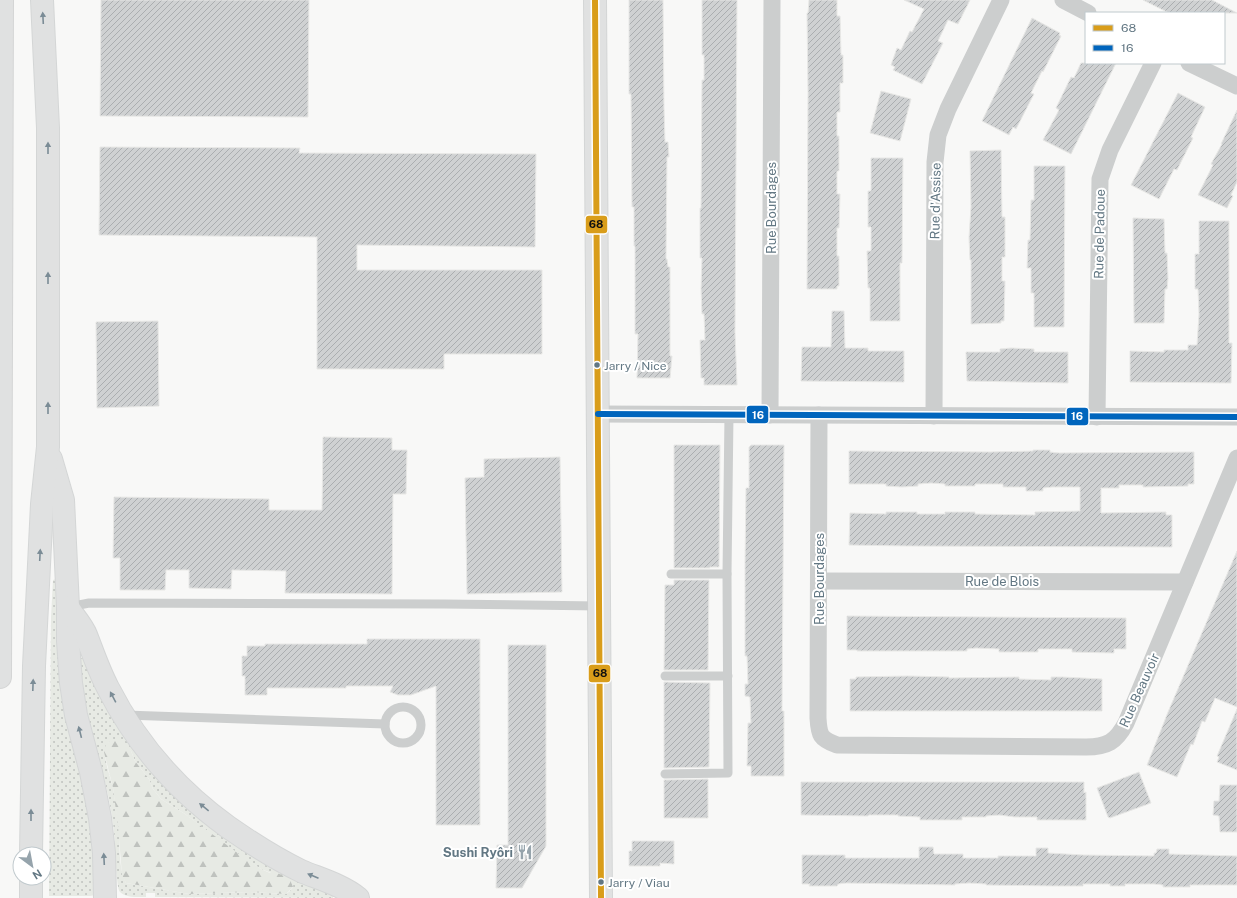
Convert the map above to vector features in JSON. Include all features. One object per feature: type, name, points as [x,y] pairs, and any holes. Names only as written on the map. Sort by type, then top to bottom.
[{"type":"main road","points":[[0,677],[2,0]]},
{"type":"main road","points":[[31,846],[34,666],[42,504],[48,446],[48,128],[42,0]]},
{"type":"main road","points":[[595,0],[601,898]]},
{"type":"main road","points":[[48,446],[63,500],[70,683],[100,818],[104,853],[105,898]]},
{"type":"main road","points":[[68,607],[86,634],[96,663],[123,715],[143,744],[175,782],[227,826],[285,862],[349,891],[358,898]]},
{"type":"main road","points":[[30,898],[31,886]]},
{"type":"street","name":"Rue Bourdages","points":[[770,415],[772,0]]},
{"type":"street","name":"Rue d'Assise","points":[[934,416],[935,162],[938,135],[948,109],[1001,0]]},
{"type":"street","points":[[1063,0],[1086,12]]},
{"type":"street","name":"Rue de Padoue","points":[[1097,417],[1100,179],[1110,150],[1153,64]]},
{"type":"street","points":[[1191,64],[1237,86]]},
{"type":"street","points":[[598,414],[1237,417]]},
{"type":"street","name":"Rue Bourdages","points":[[819,415],[818,718],[819,732],[825,741]]},
{"type":"street","name":"Rue Beauvoir","points":[[825,741],[837,745],[853,746],[1078,747],[1099,747],[1111,742],[1120,733],[1126,723],[1237,458]]},
{"type":"street","name":"Rue de Blois","points":[[819,581],[1185,582]]},
{"type":"lane","points":[[665,774],[728,773],[727,574],[729,415]]},
{"type":"lane","points":[[671,574],[727,574]]},
{"type":"lane","points":[[68,607],[89,603],[599,606]]},
{"type":"lane","points":[[666,676],[728,676]]},
{"type":"lane","points":[[123,715],[385,724]]},
{"type":"green space","points":[[56,579],[58,637],[94,849],[95,895],[90,896],[49,896],[49,886],[52,886],[52,846],[49,846],[51,617],[53,580]]},
{"type":"green space","points":[[83,657],[136,749],[334,894],[333,898],[155,897],[155,893],[146,893],[146,897],[136,897],[125,895],[120,892],[112,817],[88,716],[80,659]],"holes":[[[110,741],[131,751],[135,761],[149,779],[153,789],[161,799],[185,814],[239,855],[261,869],[271,873],[277,873],[291,882],[293,887],[290,891],[286,894],[250,892],[189,894],[126,883],[123,877],[119,828],[113,788],[106,763],[105,750]]]},
{"type":"green space","points":[[118,739],[131,751],[135,761],[149,779],[153,789],[161,799],[185,814],[261,869],[287,877],[293,887],[286,894],[250,892],[189,894],[126,883],[122,875],[113,788],[104,752],[106,744],[110,741]]},
{"type":"building","points":[[101,0],[309,0],[308,117],[100,116]]},
{"type":"building","points":[[629,0],[663,0],[665,142],[668,142],[669,157],[667,157],[666,259],[668,267],[670,267],[670,356],[672,356],[670,378],[637,378],[638,334],[635,334],[635,246],[634,207],[632,207],[631,94],[629,94]]},
{"type":"building","points":[[702,0],[737,0],[735,333],[737,385],[704,385],[704,378],[701,378],[700,340],[705,340],[701,289],[702,258],[700,258],[702,80],[704,80],[704,55],[702,55]]},
{"type":"building","points":[[809,0],[837,0],[837,16],[840,16],[841,55],[843,55],[843,83],[840,83],[840,112],[837,112],[839,171],[837,171],[837,194],[840,194],[839,228],[837,228],[839,286],[837,286],[837,289],[807,289],[807,13]]},
{"type":"building","points":[[904,0],[970,0],[958,24],[948,20],[938,41],[943,43],[922,84],[893,70],[895,67],[891,65],[897,48],[901,50],[910,31],[912,32],[924,9]]},
{"type":"building","points":[[1143,0],[1212,0],[1237,13],[1225,12],[1167,12]]},
{"type":"building","points":[[1032,18],[1060,33],[1059,35],[1061,36],[1031,93],[1034,94],[1016,129],[1013,127],[1009,135],[982,121]]},
{"type":"building","points":[[1081,63],[1116,64],[1071,154],[1043,140],[1059,110],[1056,108],[1071,77],[1074,78]]},
{"type":"building","points":[[881,91],[911,99],[900,141],[870,133]]},
{"type":"building","points":[[1178,93],[1205,107],[1191,137],[1193,138],[1177,170],[1174,169],[1159,199],[1131,185]]},
{"type":"building","points":[[1237,110],[1237,182],[1231,195],[1233,196],[1227,208],[1198,195]]},
{"type":"building","points":[[100,147],[300,148],[299,153],[536,154],[535,247],[357,245],[357,270],[542,270],[542,354],[444,354],[444,369],[317,369],[317,237],[99,235]]},
{"type":"building","points":[[1001,150],[1002,217],[1005,217],[1005,257],[1002,257],[1002,281],[1005,281],[1004,321],[1001,321],[1001,323],[971,324],[971,260],[969,238],[971,207],[970,151]]},
{"type":"building","points":[[871,158],[903,158],[900,321],[870,321],[870,288],[868,288],[867,251],[871,251],[871,227],[868,227],[868,191],[871,191]]},
{"type":"building","points":[[1034,166],[1065,166],[1064,327],[1034,327],[1034,293],[1031,293],[1031,268],[1027,268],[1028,240],[1030,240],[1031,200],[1034,200]]},
{"type":"building","points":[[1133,218],[1164,219],[1165,253],[1167,253],[1168,278],[1167,289],[1165,289],[1164,323],[1134,323]]},
{"type":"building","points":[[1199,221],[1229,221],[1229,343],[1232,343],[1231,383],[1130,382],[1130,351],[1164,352],[1164,350],[1188,350],[1188,345],[1197,345],[1199,314],[1198,289],[1195,289],[1195,254],[1199,254]]},
{"type":"building","points":[[832,311],[844,311],[845,348],[868,348],[868,351],[904,351],[904,382],[801,381],[802,347],[831,347]]},
{"type":"building","points":[[158,321],[159,406],[97,408],[96,322]]},
{"type":"building","points":[[1000,349],[1034,349],[1034,352],[1068,352],[1068,383],[967,381],[966,352],[1000,352]]},
{"type":"building","points":[[323,437],[392,438],[392,450],[407,450],[406,494],[393,494],[392,594],[285,593],[286,571],[232,570],[231,589],[189,588],[189,570],[166,570],[165,590],[120,590],[120,558],[113,558],[114,497],[269,499],[269,510],[322,510]]},
{"type":"building","points":[[674,445],[720,445],[719,567],[674,568]]},
{"type":"building","points":[[751,445],[784,445],[782,711],[784,711],[784,776],[751,776],[751,766],[747,766],[748,723],[751,723],[750,697],[745,696],[745,684],[748,684],[747,656],[745,656],[745,563],[746,488],[749,488],[749,447]]},
{"type":"building","points":[[1050,450],[1050,452],[1059,453],[1194,452],[1194,484],[1188,484],[1188,486],[1143,487],[1143,485],[1119,485],[1119,488],[1101,488],[1101,513],[1166,512],[1166,515],[1172,515],[1172,547],[849,545],[850,513],[886,514],[886,512],[917,512],[917,514],[945,514],[945,512],[975,512],[975,514],[1035,515],[1035,512],[1080,511],[1080,487],[1052,487],[1043,488],[1043,491],[1026,491],[1026,487],[1003,487],[1003,484],[945,486],[945,484],[931,483],[902,487],[886,486],[886,484],[849,484],[849,451],[990,452]]},
{"type":"building","points":[[560,457],[562,592],[467,594],[465,478],[484,477],[484,459]]},
{"type":"building","points":[[1237,551],[1237,707],[1215,698],[1205,722],[1202,721],[1193,745],[1191,744],[1177,777],[1147,765]]},
{"type":"building","points":[[674,580],[709,580],[708,670],[664,670],[665,585],[674,585]]},
{"type":"building","points":[[847,616],[1126,618],[1126,649],[1114,649],[1114,653],[1072,652],[1072,649],[1038,649],[1038,652],[999,652],[999,649],[976,648],[967,649],[967,651],[847,650]]},
{"type":"building","points":[[367,639],[480,639],[480,825],[436,825],[436,686],[411,695],[398,695],[390,692],[393,686],[346,686],[346,688],[267,688],[267,695],[245,695],[245,676],[242,676],[242,656],[247,656],[247,646],[265,646],[265,644],[367,644]]},
{"type":"building","points":[[508,645],[546,645],[546,846],[522,888],[496,888],[497,845],[508,845]]},
{"type":"building","points":[[908,676],[949,678],[1019,677],[1019,679],[1051,680],[1051,677],[1102,679],[1102,711],[850,711],[850,679],[856,679],[856,677]]},
{"type":"building","points":[[664,682],[710,683],[709,767],[664,768]]},
{"type":"building","points":[[1237,709],[1237,770],[1217,762],[1219,757],[1217,756]]},
{"type":"building","points":[[1139,772],[1151,803],[1110,818],[1108,817],[1097,788]]},
{"type":"building","points":[[708,779],[708,818],[664,818],[664,780]]},
{"type":"building","points":[[801,782],[1084,782],[1084,793],[1086,792],[1086,820],[1037,820],[1037,817],[999,815],[986,817],[962,817],[962,820],[920,820],[920,817],[898,815],[801,815]]},
{"type":"building","points":[[1220,785],[1237,785],[1237,832],[1220,832],[1219,816],[1213,815],[1214,801],[1219,801]]},
{"type":"building","points":[[632,841],[674,841],[674,864],[660,863],[660,866],[629,866],[629,851],[632,851]]},
{"type":"building","points":[[919,847],[933,847],[934,854],[963,854],[963,858],[1036,856],[1036,848],[1048,848],[1048,853],[1083,855],[1154,856],[1157,849],[1169,849],[1169,854],[1237,856],[1237,885],[1190,885],[1190,887],[1163,887],[1163,885],[1154,884],[1125,884],[1125,886],[1110,886],[1110,884],[1083,884],[1083,886],[1053,886],[986,885],[969,883],[955,885],[846,883],[838,884],[837,886],[809,886],[810,884],[802,884],[802,855],[845,855],[845,858],[919,858]]},
{"type":"transit line","name":"68","points":[[595,0],[601,898]]},
{"type":"transit line","name":"16","points":[[598,414],[1237,417]]},
{"type":"place","name":"Jarry / Nice","points":[[597,365]]},
{"type":"place","name":"Sushi Ryôri","points":[[525,852]]},
{"type":"place","name":"Jarry / Viau","points":[[601,882]]}]
